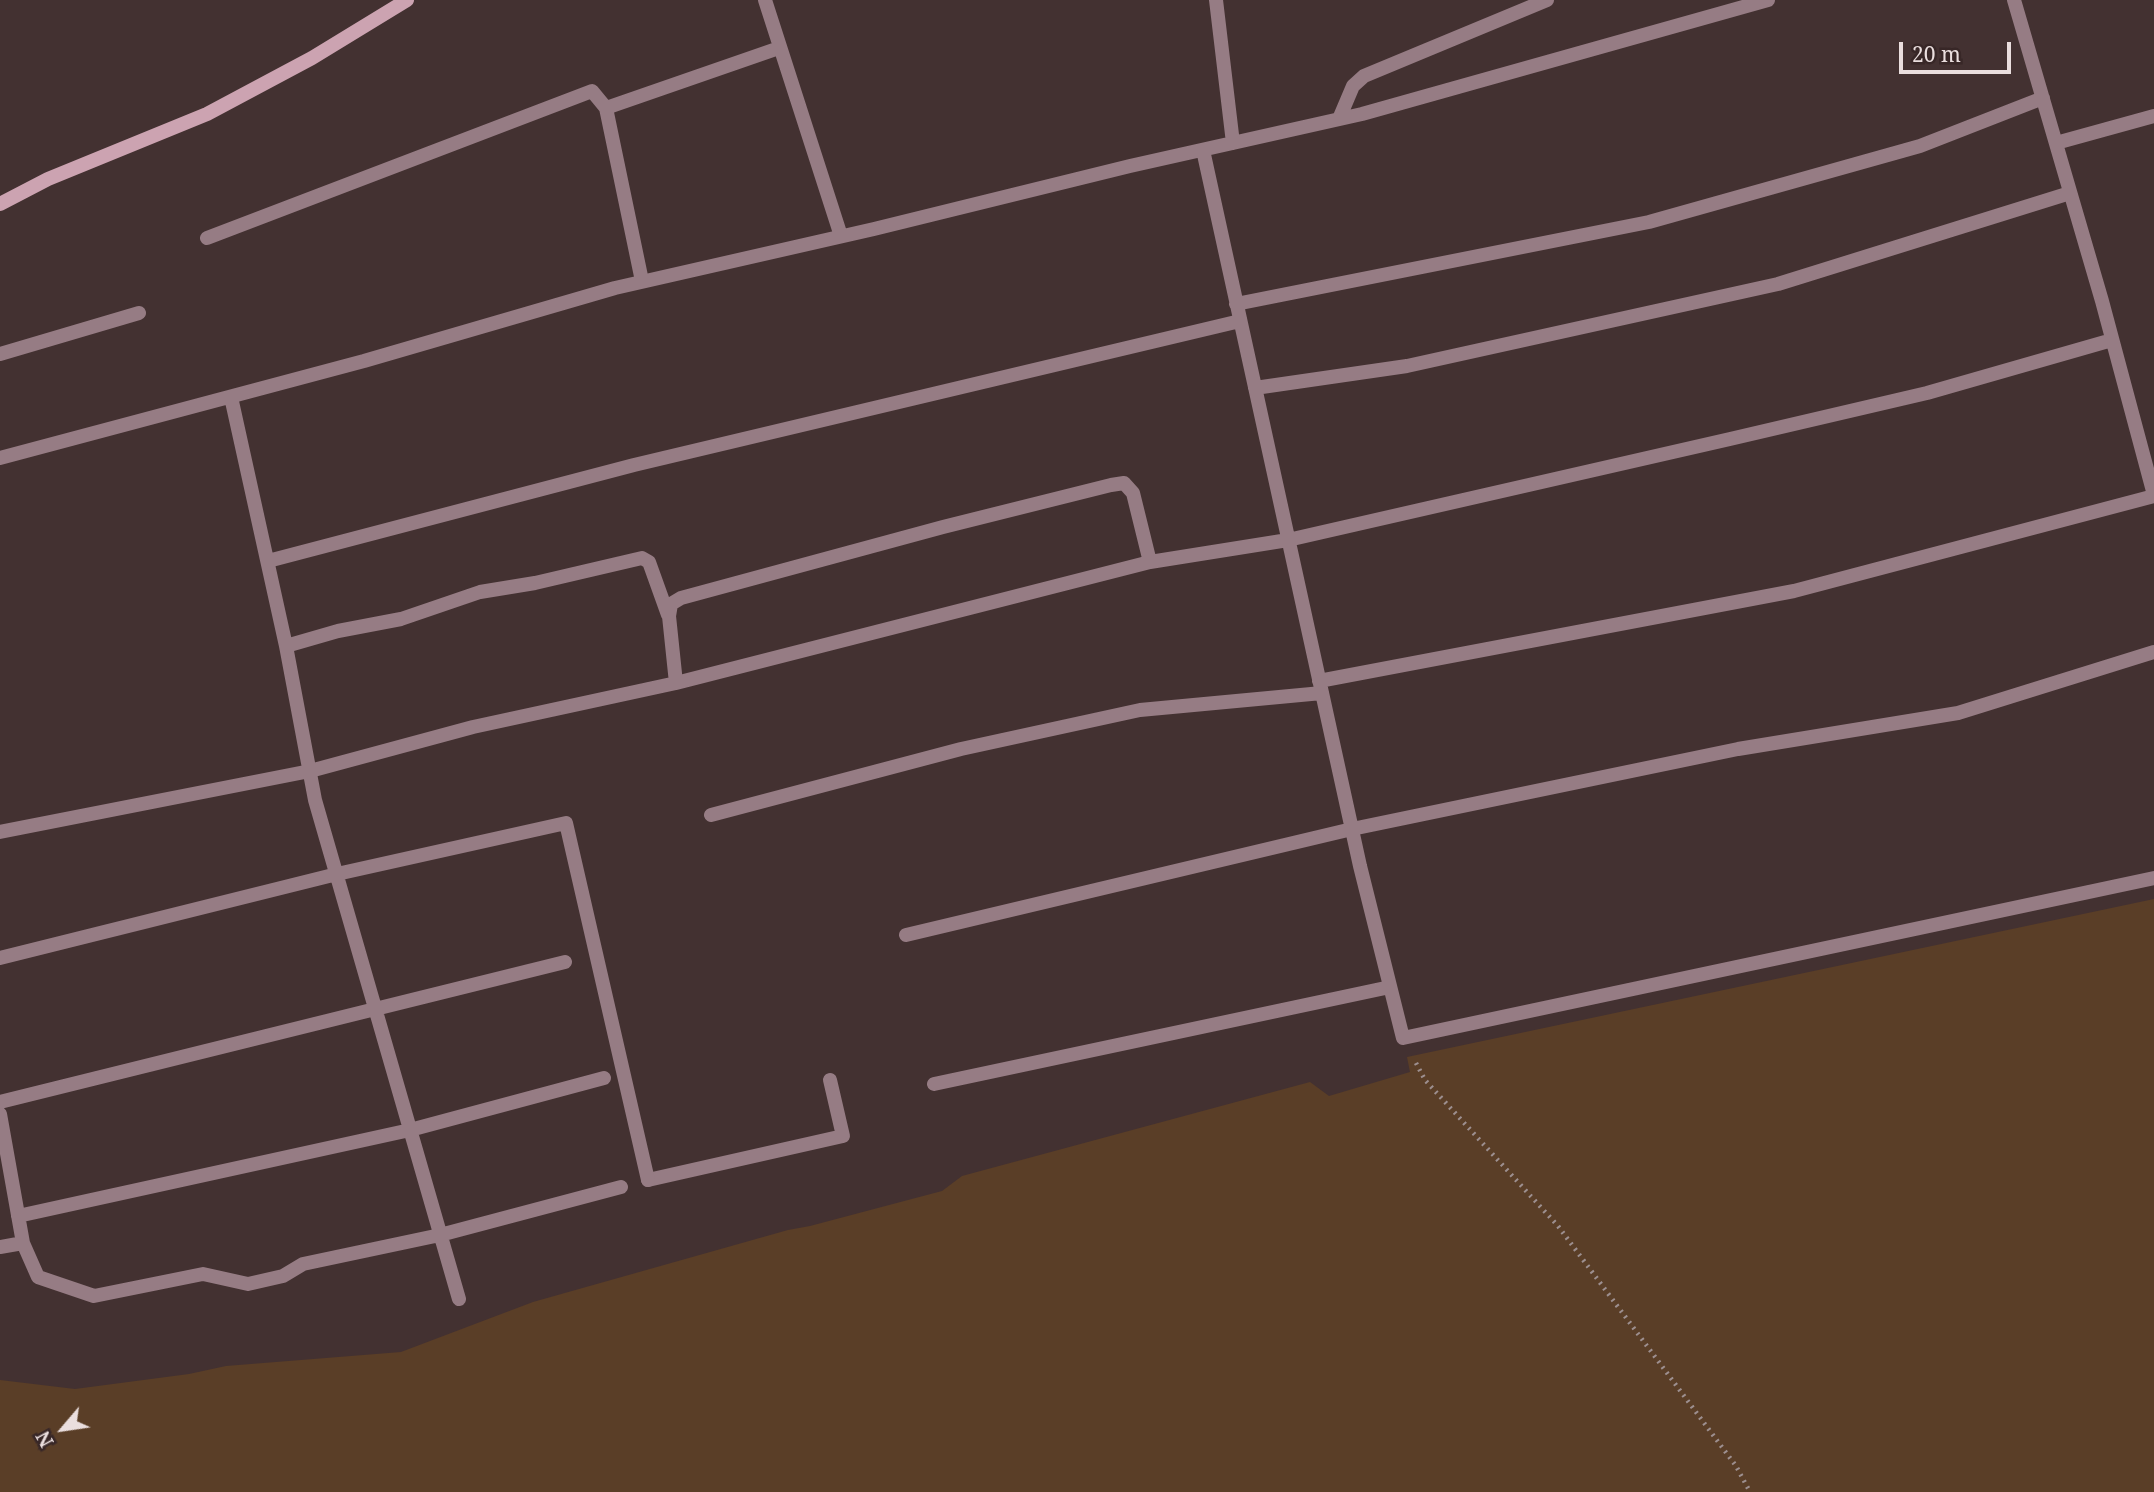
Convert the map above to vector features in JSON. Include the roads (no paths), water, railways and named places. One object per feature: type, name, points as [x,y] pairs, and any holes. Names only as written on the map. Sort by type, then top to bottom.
[{"type":"street","points":[[0,204],[48,179],[208,114],[312,58],[407,0]]},
{"type":"street","points":[[765,0],[841,236]]},
{"type":"street","points":[[1216,0],[1233,143]]},
{"type":"street","points":[[1339,119],[1353,86],[1364,76],[1547,0]]},
{"type":"street","points":[[0,458],[364,361],[642,281],[1339,119],[1744,3],[1768,0]]},
{"type":"street","points":[[711,815],[961,750],[1140,710],[1321,687],[1794,591],[2154,496],[2014,0]]},
{"type":"street","points":[[606,108],[779,48]]},
{"type":"street","points":[[206,238],[592,91],[606,108],[642,281]]},
{"type":"street","points":[[1237,304],[1649,222],[1920,146],[2043,98]]},
{"type":"street","points":[[2056,143],[2154,117]]},
{"type":"street","points":[[1203,150],[1352,829],[1403,1038],[2154,878]]},
{"type":"street","points":[[1255,388],[1407,366],[1778,284],[2070,193]]},
{"type":"street","points":[[0,354],[139,313]]},
{"type":"street","points":[[268,561],[647,462],[1240,321]]},
{"type":"street","points":[[0,832],[310,771],[473,727],[676,683],[1150,562],[1288,540],[1927,393],[2112,340]]},
{"type":"street","points":[[231,397],[286,646],[315,800],[458,1299]]},
{"type":"street","points":[[668,616],[671,604],[681,598],[943,527],[1124,483],[1133,493],[1150,562]]},
{"type":"street","points":[[286,646],[338,631],[401,619],[480,592],[534,583],[642,558],[649,562],[668,616],[676,683]]},
{"type":"street","points":[[906,935],[1352,829],[1738,749],[1958,713],[2154,652]]},
{"type":"street","points":[[0,958],[337,874],[566,823],[648,1180],[843,1136],[830,1080]]},
{"type":"street","points":[[0,1102],[565,962]]},
{"type":"street","points":[[933,1084],[1390,987]]},
{"type":"street","points":[[18,1216],[410,1130],[604,1078]]},
{"type":"street","points":[[0,1114],[23,1243],[38,1277],[94,1296],[204,1274],[248,1284],[283,1276],[303,1264],[440,1235],[621,1187]]},
{"type":"street","points":[[0,1247],[23,1243]]}]
